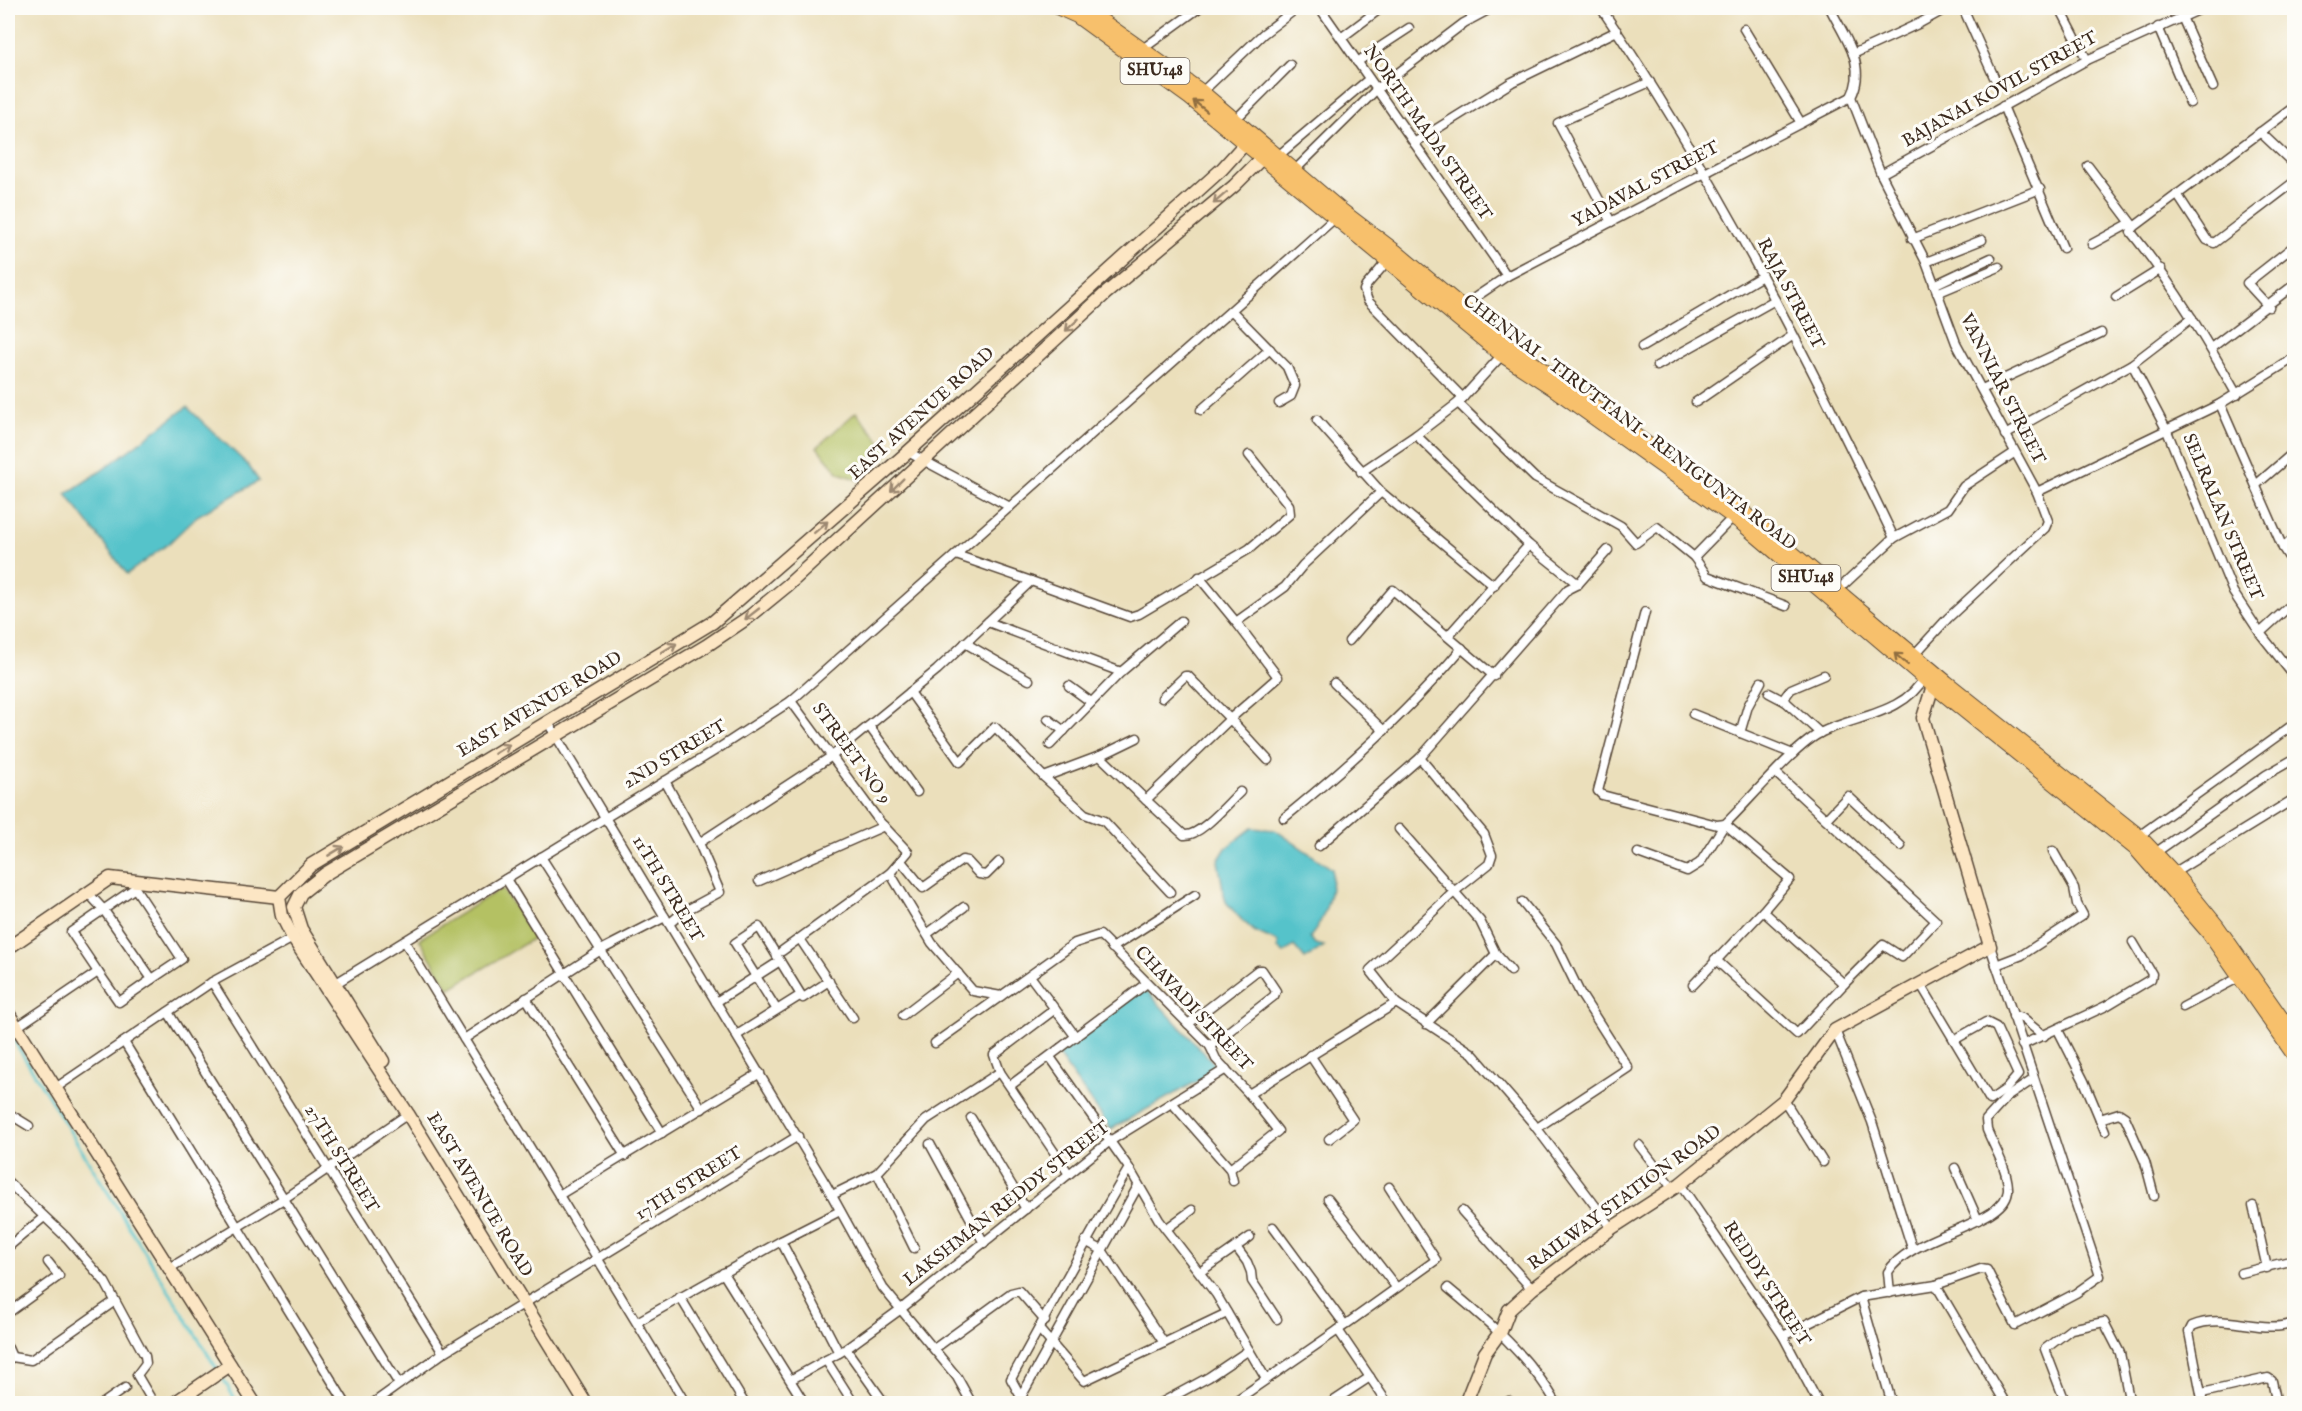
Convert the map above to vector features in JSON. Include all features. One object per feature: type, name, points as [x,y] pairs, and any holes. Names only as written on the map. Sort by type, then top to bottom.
[{"type":"main road","name":"CHENNAI - TIRUTTANI - RENIGUNTA ROAD","points":[[1059,8],[1077,16],[1294,171],[1457,311],[1502,355],[1733,518],[1931,676],[2139,836],[2155,853],[2295,1055]]},
{"type":"main road","name":"CHENNAI - TIRUTTANI - RENIGUNTA ROAD","points":[[1084,8],[1144,48],[1202,92],[1235,120],[1248,139]]},
{"type":"main road","name":"EAST AVENUE ROAD","points":[[586,1404],[527,1302],[330,986],[294,938],[282,916],[279,897],[293,881],[317,862],[712,622],[908,452],[1222,169],[1248,139]]},
{"type":"main road","name":"CHENNAI - TIRUTTANI - RENIGUNTA ROAD","points":[[1270,155],[1334,219],[1457,311],[1560,380],[1746,514],[1914,655],[1931,676],[2170,876],[2217,926],[2295,1036]]},
{"type":"main road","name":"EAST AVENUE ROAD","points":[[594,1404],[408,1114],[330,986],[301,929],[294,907],[301,893],[325,874],[557,737],[749,617],[804,571],[1105,294],[1270,155]]},
{"type":"main road","points":[[1931,676],[1923,718],[1990,945]]},
{"type":"main road","points":[[317,862],[325,874]]},
{"type":"main road","points":[[8,948],[110,878],[279,897]]},
{"type":"main road","name":"RAILWAY STATION ROAD","points":[[1465,1404],[1485,1353],[1501,1331],[1509,1310],[1532,1289],[1612,1228],[1677,1187],[1784,1100],[1835,1030],[1990,945]]},
{"type":"main road","points":[[8,1013],[54,1089],[170,1268],[226,1368],[255,1404]]},
{"type":"main road","points":[[172,1404],[226,1368]]},
{"type":"street","points":[[1144,48],[1199,8]]},
{"type":"street","points":[[1202,92],[1263,34],[1297,8]]},
{"type":"street","name":"NORTH MADA STREET","points":[[1320,8],[1507,276]]},
{"type":"street","points":[[1341,38],[1381,8]]},
{"type":"street","points":[[1294,171],[1377,89],[1464,23],[1492,8]]},
{"type":"street","name":"RAJA STREET","points":[[1601,8],[1650,82],[1705,173],[1762,276],[1792,336],[1818,379],[1894,538]]},
{"type":"street","points":[[1830,8],[1853,54],[1859,74],[1851,98]]},
{"type":"street","points":[[1853,54],[1947,8]]},
{"type":"street","points":[[1963,8],[1994,77]]},
{"type":"street","points":[[2060,8],[2087,60]]},
{"type":"street","name":"BAJANAI KOVIL STREET","points":[[1881,174],[2087,60],[2203,8]]},
{"type":"street","points":[[2182,17],[2213,87]]},
{"type":"street","points":[[1357,62],[1409,27]]},
{"type":"street","points":[[2158,27],[2190,103]]},
{"type":"street","points":[[1744,29],[1801,123]]},
{"type":"street","points":[[1414,143],[1512,82],[1617,31]]},
{"type":"street","points":[[1235,120],[1290,65]]},
{"type":"street","points":[[1270,155],[1369,79]]},
{"type":"street","points":[[1611,222],[1558,123],[1650,82]]},
{"type":"street","name":"YADAVAL STREET","points":[[1457,311],[1507,276],[1851,98]]},
{"type":"street","name":"VANNIAR STREET","points":[[1851,98],[1881,174],[1912,239],[1926,262],[1956,343],[2037,492],[2048,524],[1948,618],[1914,655]]},
{"type":"street","points":[[2003,106],[2063,248]]},
{"type":"street","points":[[2237,395],[2211,348],[2161,269],[2131,232],[2134,226],[2295,107]]},
{"type":"street","points":[[2260,132],[2295,164]]},
{"type":"street","points":[[2088,166],[2134,226]]},
{"type":"street","points":[[2177,194],[2206,240],[2214,243],[2295,182]]},
{"type":"street","points":[[1912,239],[2040,189]]},
{"type":"street","name":"2ND STREET","points":[[330,986],[405,942],[791,701],[1334,219]]},
{"type":"street","points":[[2092,244],[2127,225],[2134,226]]},
{"type":"street","points":[[1926,262],[1982,240]]},
{"type":"street","points":[[2269,307],[2247,283],[2295,246]]},
{"type":"street","points":[[1936,289],[1991,258]]},
{"type":"street","points":[[1389,260],[1366,286],[1364,290],[1368,301],[1535,478],[1621,526],[1636,543],[1658,527],[1694,557],[1707,576],[1786,606]]},
{"type":"street","points":[[1936,289],[1999,267]]},
{"type":"street","points":[[2116,297],[2161,269]]},
{"type":"street","points":[[1642,347],[1762,276]]},
{"type":"street","points":[[2211,348],[2269,307],[2295,285]]},
{"type":"street","points":[[1657,366],[1775,300]]},
{"type":"street","points":[[1232,310],[1287,367],[1295,386],[1291,396],[1279,403]]},
{"type":"street","points":[[2005,435],[2132,364],[2192,318]]},
{"type":"street","points":[[1982,389],[2101,333]]},
{"type":"street","points":[[1696,402],[1792,336]]},
{"type":"street","points":[[1202,410],[1270,349]]},
{"type":"street","points":[[1361,472],[1416,435],[1460,400],[1502,355]]},
{"type":"street","points":[[2037,492],[2220,404],[2295,358]]},
{"type":"street","name":"SELRALAN STREET","points":[[2132,364],[2167,431],[2233,592],[2260,633],[2295,676]]},
{"type":"street","points":[[2220,404],[2283,549],[2295,565]]},
{"type":"street","points":[[1317,420],[1381,492],[1494,586]]},
{"type":"street","points":[[1416,435],[1529,545],[1578,584]]},
{"type":"street","points":[[908,452],[1010,507]]},
{"type":"street","points":[[2256,486],[2295,452]]},
{"type":"street","points":[[1838,590],[1894,538],[1948,509],[1964,486],[2014,453]]},
{"type":"street","points":[[956,555],[1130,617],[1249,549],[1290,514],[1288,505],[1249,455]]},
{"type":"street","points":[[1236,622],[1285,587],[1303,565],[1381,492]]},
{"type":"street","points":[[1694,557],[1733,518]]},
{"type":"street","points":[[2283,549],[2295,538]]},
{"type":"street","points":[[1448,636],[1529,545]]},
{"type":"street","points":[[1319,846],[1420,758],[1568,589],[1578,584],[1608,550]]},
{"type":"street","points":[[1146,800],[1278,676],[1199,577]]},
{"type":"street","points":[[699,843],[832,756],[910,692],[1031,582]]},
{"type":"street","points":[[1349,641],[1394,590],[1494,676]]},
{"type":"street","points":[[2260,633],[2295,602]]},
{"type":"street","points":[[1645,612],[1598,791],[1602,795],[1705,822],[1725,824],[1790,879],[1693,985]]},
{"type":"street","points":[[1050,745],[1121,672],[1180,621]]},
{"type":"street","points":[[988,622],[1121,672]]},
{"type":"street","points":[[965,643],[1029,680]]},
{"type":"street","points":[[1284,818],[1342,771],[1425,693],[1462,648]]},
{"type":"street","points":[[1786,702],[1787,693],[1791,689],[1824,675]]},
{"type":"street","points":[[1162,698],[1185,676],[1188,676],[1268,760]]},
{"type":"street","points":[[1638,853],[1687,872],[1700,863],[1725,824],[1793,754],[1820,733],[1889,708],[1911,696],[1931,676]]},
{"type":"street","points":[[1740,733],[1748,706],[1761,682]]},
{"type":"street","points":[[1334,683],[1384,730]]},
{"type":"street","points":[[1069,686],[1091,702]]},
{"type":"street","points":[[910,692],[960,762],[995,727],[1044,777],[1085,814],[1104,821],[1170,892]]},
{"type":"street","points":[[1769,693],[1786,702],[1820,733]]},
{"type":"street","name":"STREET NO 9","points":[[791,701],[884,826],[909,852],[901,861]]},
{"type":"street","points":[[1693,714],[1793,754]]},
{"type":"street","points":[[1048,719],[1064,731]]},
{"type":"street","name":"11TH STREET","points":[[547,721],[798,1136],[883,1288],[957,1377],[972,1404]]},
{"type":"street","points":[[2139,836],[2295,724]]},
{"type":"street","points":[[869,726],[917,792]]},
{"type":"street","points":[[1044,777],[1100,756],[1137,738]]},
{"type":"street","points":[[1100,756],[1184,835],[1189,836],[1200,829],[1240,792]]},
{"type":"street","points":[[1420,758],[1484,834],[1491,847],[1489,864],[1455,891],[1370,970],[1396,1003],[1472,1053],[1537,1128],[1612,1228]]},
{"type":"street","points":[[2155,853],[2266,775],[2295,759]]},
{"type":"street","points":[[1715,959],[1797,1034],[1883,945],[1902,957],[1936,921],[1776,773]]},
{"type":"street","points":[[464,1039],[602,950],[720,892],[699,843],[664,781]]},
{"type":"street","points":[[1826,819],[1848,796],[1901,846]]},
{"type":"street","points":[[2170,876],[2295,799]]},
{"type":"street","points":[[759,880],[884,826]]},
{"type":"street","points":[[1399,829],[1480,921],[1496,954],[1511,971]]},
{"type":"street","points":[[1996,964],[2022,955],[2083,915],[2077,904],[2074,888],[2053,851]]},
{"type":"street","points":[[541,857],[702,1109]]},
{"type":"street","points":[[782,951],[890,873],[901,861],[923,888],[962,860],[967,861],[979,874],[986,876],[999,862]]},
{"type":"street","points":[[890,873],[927,934],[973,991],[1002,996]]},
{"type":"street","points":[[506,879],[566,973],[662,1133]]},
{"type":"street","points":[[135,888],[182,958],[119,1002],[98,972],[71,932],[135,888]]},
{"type":"street","points":[[89,894],[103,909],[152,979]]},
{"type":"street","points":[[1112,948],[1195,896]]},
{"type":"street","points":[[1522,902],[1556,945],[1580,993],[1628,1068],[1537,1128]]},
{"type":"street","points":[[927,934],[963,907]]},
{"type":"street","points":[[1763,911],[1844,984]]},
{"type":"street","points":[[737,1035],[777,1010],[801,995],[761,927],[735,941],[777,1010]]},
{"type":"street","name":"CHAVADI STREET","points":[[935,1043],[1075,943],[1100,935],[1210,1046],[1226,1069],[1249,1094],[1310,1054],[1396,1003]]},
{"type":"street","points":[[54,1089],[212,982],[294,938]]},
{"type":"street","points":[[800,939],[853,1018]]},
{"type":"street","points":[[405,942],[686,1404]]},
{"type":"street","points":[[2022,1045],[2113,1003],[2130,990],[2151,980],[2152,974],[2133,942]]},
{"type":"street","points":[[1784,1336],[1861,1297],[1936,1285],[1981,1269],[1987,1270],[2015,1325],[2076,1293],[2100,1276],[1990,945]]},
{"type":"street","points":[[1426,1024],[1496,954]]},
{"type":"street","points":[[716,1002],[780,962]]},
{"type":"street","points":[[1188,1024],[1258,970],[1262,970],[1275,992],[1274,996],[1210,1046]]},
{"type":"street","points":[[17,1027],[98,972]]},
{"type":"street","points":[[903,1015],[958,973]]},
{"type":"street","points":[[1030,976],[1076,1037]]},
{"type":"street","points":[[2183,1007],[2240,977]]},
{"type":"street","points":[[803,998],[830,981]]},
{"type":"street","name":"27TH STREET","points":[[212,982],[443,1353]]},
{"type":"street","points":[[1011,1085],[1147,983]]},
{"type":"street","points":[[1920,983],[1954,1040],[1990,1100],[2006,1089],[2019,1075],[1996,1027],[1990,1023],[1986,1022],[1954,1040]]},
{"type":"street","points":[[526,998],[625,1155]]},
{"type":"street","points":[[1055,1009],[994,1055],[1000,1072],[1011,1085],[1069,1174]]},
{"type":"street","points":[[168,1012],[399,1384]]},
{"type":"street","points":[[2013,1016],[2022,1018],[2044,1035]]},
{"type":"street","points":[[1835,1030],[1872,1122],[1912,1248]]},
{"type":"street","points":[[2058,1030],[2105,1131]]},
{"type":"street","points":[[124,1042],[346,1404]]},
{"type":"street","points":[[1310,1054],[1353,1120],[1329,1139]]},
{"type":"street","points":[[1050,1057],[1129,1168],[1166,1229],[1200,1272],[1266,1379]]},
{"type":"street","name":"LAKSHMAN REDDY STREET","points":[[792,1379],[842,1351],[901,1309],[1110,1141],[1226,1069]]},
{"type":"street","points":[[832,1195],[877,1173],[926,1120],[1000,1072]]},
{"type":"street","points":[[559,1195],[760,1073]]},
{"type":"street","points":[[1890,1293],[1888,1272],[1899,1256],[1912,1248],[1978,1220],[2002,1206],[2007,1198],[2008,1187],[1987,1130],[1986,1120],[2007,1097],[2034,1079]]},
{"type":"street","points":[[1230,1169],[1278,1131],[1249,1094]]},
{"type":"street","points":[[1784,1100],[1823,1162]]},
{"type":"street","points":[[1173,1104],[1230,1169],[1233,1181]]},
{"type":"street","points":[[8,1113],[28,1126]]},
{"type":"street","points":[[2100,1119],[2120,1113],[2125,1117],[2145,1162],[2154,1196]]},
{"type":"street","points":[[170,1268],[285,1198],[408,1114]]},
{"type":"street","points":[[971,1118],[1026,1209]]},
{"type":"street","name":"17TH STREET","points":[[372,1404],[443,1353],[798,1136]]},
{"type":"street","points":[[930,1144],[984,1243]]},
{"type":"street","name":"REDDY STREET","points":[[1639,1145],[1677,1187],[1784,1336],[1820,1404]]},
{"type":"street","points":[[1023,1400],[1011,1379],[1045,1321],[1085,1241],[1129,1168]]},
{"type":"street","points":[[1955,1168],[1978,1220]]},
{"type":"street","points":[[877,1173],[914,1248]]},
{"type":"street","points":[[8,1182],[67,1238],[97,1274],[115,1301],[145,1356],[146,1363],[137,1375],[154,1404]]},
{"type":"street","points":[[1023,1400],[1051,1342],[1138,1186]]},
{"type":"street","points":[[1231,1404],[1436,1260],[1389,1187]]},
{"type":"street","points":[[1328,1199],[1396,1287]]},
{"type":"street","points":[[2253,1206],[2267,1268]]},
{"type":"street","points":[[638,1322],[781,1240],[840,1210]]},
{"type":"street","points":[[1166,1229],[1192,1210]]},
{"type":"street","points":[[1462,1211],[1532,1289]]},
{"type":"street","points":[[8,1247],[44,1217]]},
{"type":"street","points":[[1273,1227],[1341,1328],[1388,1404]]},
{"type":"street","points":[[1200,1272],[1250,1236]]},
{"type":"street","points":[[781,1240],[842,1351],[885,1404]]},
{"type":"street","points":[[1085,1241],[1102,1250],[1164,1343]]},
{"type":"street","points":[[1236,1247],[1247,1262],[1252,1281],[1277,1319]]},
{"type":"street","points":[[2241,1272],[2295,1260]]},
{"type":"street","points":[[8,1313],[58,1276],[48,1262]]},
{"type":"street","points":[[723,1273],[792,1379],[805,1404]]},
{"type":"street","points":[[1936,1285],[2006,1404]]},
{"type":"street","points":[[1448,1288],[1501,1331],[1548,1388],[1557,1404]]},
{"type":"street","points":[[934,1349],[1011,1293],[1019,1292],[1024,1296],[1045,1321]]},
{"type":"street","points":[[680,1297],[746,1404]]},
{"type":"street","points":[[1861,1297],[1892,1404]]},
{"type":"street","points":[[9,1355],[31,1360],[115,1301]]},
{"type":"street","points":[[1039,1329],[1084,1381],[1227,1313]]},
{"type":"street","points":[[2066,1404],[2045,1349],[2072,1329],[2104,1322],[2120,1353],[2130,1404]]},
{"type":"street","points":[[2203,1404],[2189,1332],[2192,1326],[2214,1322],[2274,1328],[2295,1323]]},
{"type":"street","points":[[1160,1404],[1209,1377],[1249,1350]]},
{"type":"street","points":[[826,1360],[854,1404]]},
{"type":"street","points":[[1329,1404],[1370,1377]]},
{"type":"street","points":[[2202,1393],[2268,1378],[2272,1381],[2277,1404]]},
{"type":"street","points":[[102,1404],[125,1388]]},
{"type":"green space","points":[[856,412],[889,452],[858,480],[839,473],[817,447]]},
{"type":"green space","points":[[502,888],[534,938],[449,989],[419,939]]},
{"type":"water","points":[[187,407],[248,465],[259,481],[197,516],[168,544],[127,574],[66,494]]},
{"type":"water","points":[[1252,828],[1275,830],[1332,869],[1327,905],[1310,937],[1315,944],[1324,946],[1305,959],[1294,946],[1284,953],[1278,948],[1278,942],[1254,931],[1226,902],[1218,861],[1226,848]]},
{"type":"water","points":[[1143,987],[1219,1069],[1111,1129],[1055,1051]]},
{"type":"waterway","points":[[8,1031],[217,1369]]},
{"type":"waterway","points":[[220,1374],[238,1404]]}]
